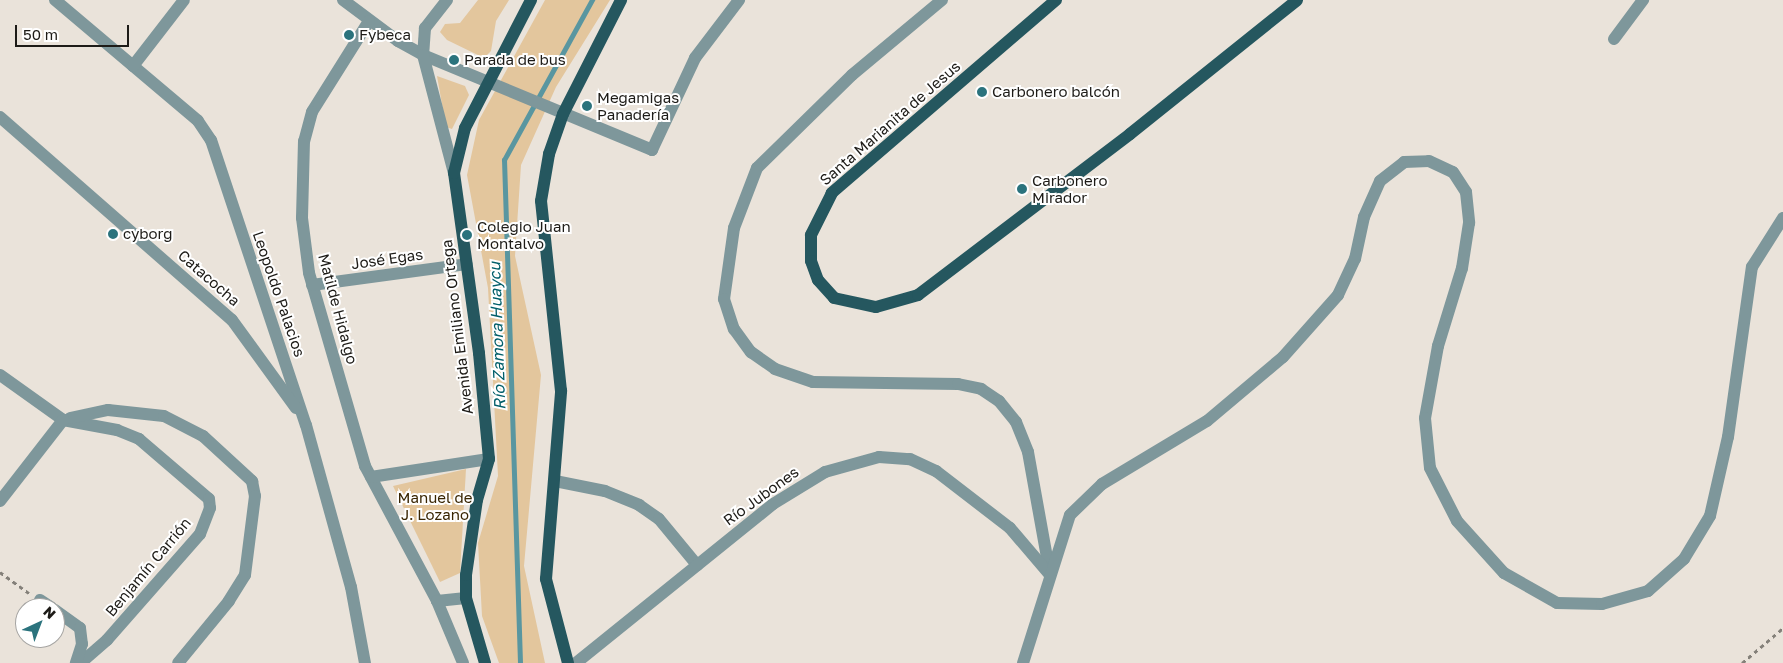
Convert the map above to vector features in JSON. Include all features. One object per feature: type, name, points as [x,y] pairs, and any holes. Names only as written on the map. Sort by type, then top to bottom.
[{"type":"main road","name":"Avenida Emiliano Ortega","points":[[485,663],[466,598],[466,575],[477,500],[489,459],[467,264],[454,173],[464,128],[531,0]]},
{"type":"main road","points":[[568,663],[546,579],[547,530],[555,481],[561,391],[541,201],[550,154],[564,114],[621,0]]},
{"type":"main road","name":"Santa Marianita de Jesus","points":[[1056,0],[832,193],[811,235],[811,262],[818,280],[834,298],[876,307],[918,295],[1130,134],[1297,0]]},
{"type":"street","name":"Leopoldo Palacios","points":[[54,0],[198,120],[211,140],[306,425],[350,587],[365,663]]},
{"type":"street","points":[[133,66],[184,0]]},
{"type":"street","points":[[343,0],[369,21],[423,55],[652,150],[695,58],[738,0]]},
{"type":"street","points":[[447,0],[425,28],[423,55],[454,173]]},
{"type":"street","points":[[942,0],[921,20],[852,75],[757,168],[734,228],[724,299],[734,329],[751,352],[775,369],[813,382],[958,384],[981,389],[999,401],[1016,422],[1028,452],[1050,575]]},
{"type":"street","points":[[1614,39],[1643,0]]},
{"type":"street","name":"Matilde Hidalgo","points":[[369,21],[312,112],[304,141],[302,218],[312,285],[372,477],[438,601],[463,663]]},
{"type":"street","name":"Catacocha","points":[[0,117],[232,320],[306,425]]},
{"type":"street","points":[[1024,663],[1070,515],[1102,484],[1207,421],[1283,356],[1338,295],[1355,259],[1364,217],[1380,181],[1404,162],[1429,161],[1453,172],[1466,192],[1470,223],[1462,268],[1438,346],[1425,418],[1430,468],[1457,521],[1504,574],[1557,603],[1602,604],[1648,591],[1684,559],[1710,516],[1728,437],[1752,267],[1783,218]]},
{"type":"street","name":"José Egas","points":[[312,285],[467,264]]},
{"type":"street","points":[[0,375],[63,420]]},
{"type":"street","points":[[0,502],[63,420],[108,410],[164,416],[203,436],[252,481],[254,505],[245,575],[229,601],[178,663]]},
{"type":"street","name":"Benjamín Carrión","points":[[63,420],[118,430],[139,439],[205,492],[210,508],[200,534],[107,640],[81,663]]},
{"type":"street","name":"Río Jubones","points":[[576,663],[697,565],[801,485],[825,472],[879,457],[910,460],[943,476],[1010,528],[1050,575]]},
{"type":"street","points":[[372,477],[489,459]]},
{"type":"street","points":[[555,481],[605,492],[639,505],[659,519],[697,565]]},
{"type":"street","points":[[438,601],[466,598]]},
{"type":"street","points":[[65,617],[80,628],[82,644],[76,663]]},
{"type":"path","points":[[0,572],[37,598]]},
{"type":"path","points":[[1742,663],[1783,628]]},
{"type":"green space","points":[[478,0],[509,0],[496,21],[491,51],[484,58],[447,40],[440,32],[445,24],[460,23]]},
{"type":"green space","points":[[545,0],[610,0],[556,87],[521,165],[515,256],[541,375],[524,566],[545,663],[499,663],[482,616],[478,543],[498,476],[488,288],[467,175],[479,120]]},
{"type":"green space","points":[[437,76],[465,86],[469,95],[452,129],[446,127]]},
{"type":"green space","name":"Manuel de J. Lozano","points":[[466,469],[460,573],[440,582],[393,486]]},
{"type":"waterway","name":"Río Zamora Huaycu","points":[[520,663],[504,160],[592,0]]},
{"type":"place","name":"Fybeca","points":[[349,35]]},
{"type":"place","name":"Parada de bus","points":[[454,60]]},
{"type":"place","name":"Carbonero balcón","points":[[982,92]]},
{"type":"place","name":"Megamigas Panadería","points":[[587,106]]},
{"type":"place","name":"Carbonero Mirador","points":[[1022,189]]},
{"type":"place","name":"cyborg","points":[[113,234]]},
{"type":"place","name":"Colegio Juan Montalvo","points":[[467,235]]}]
